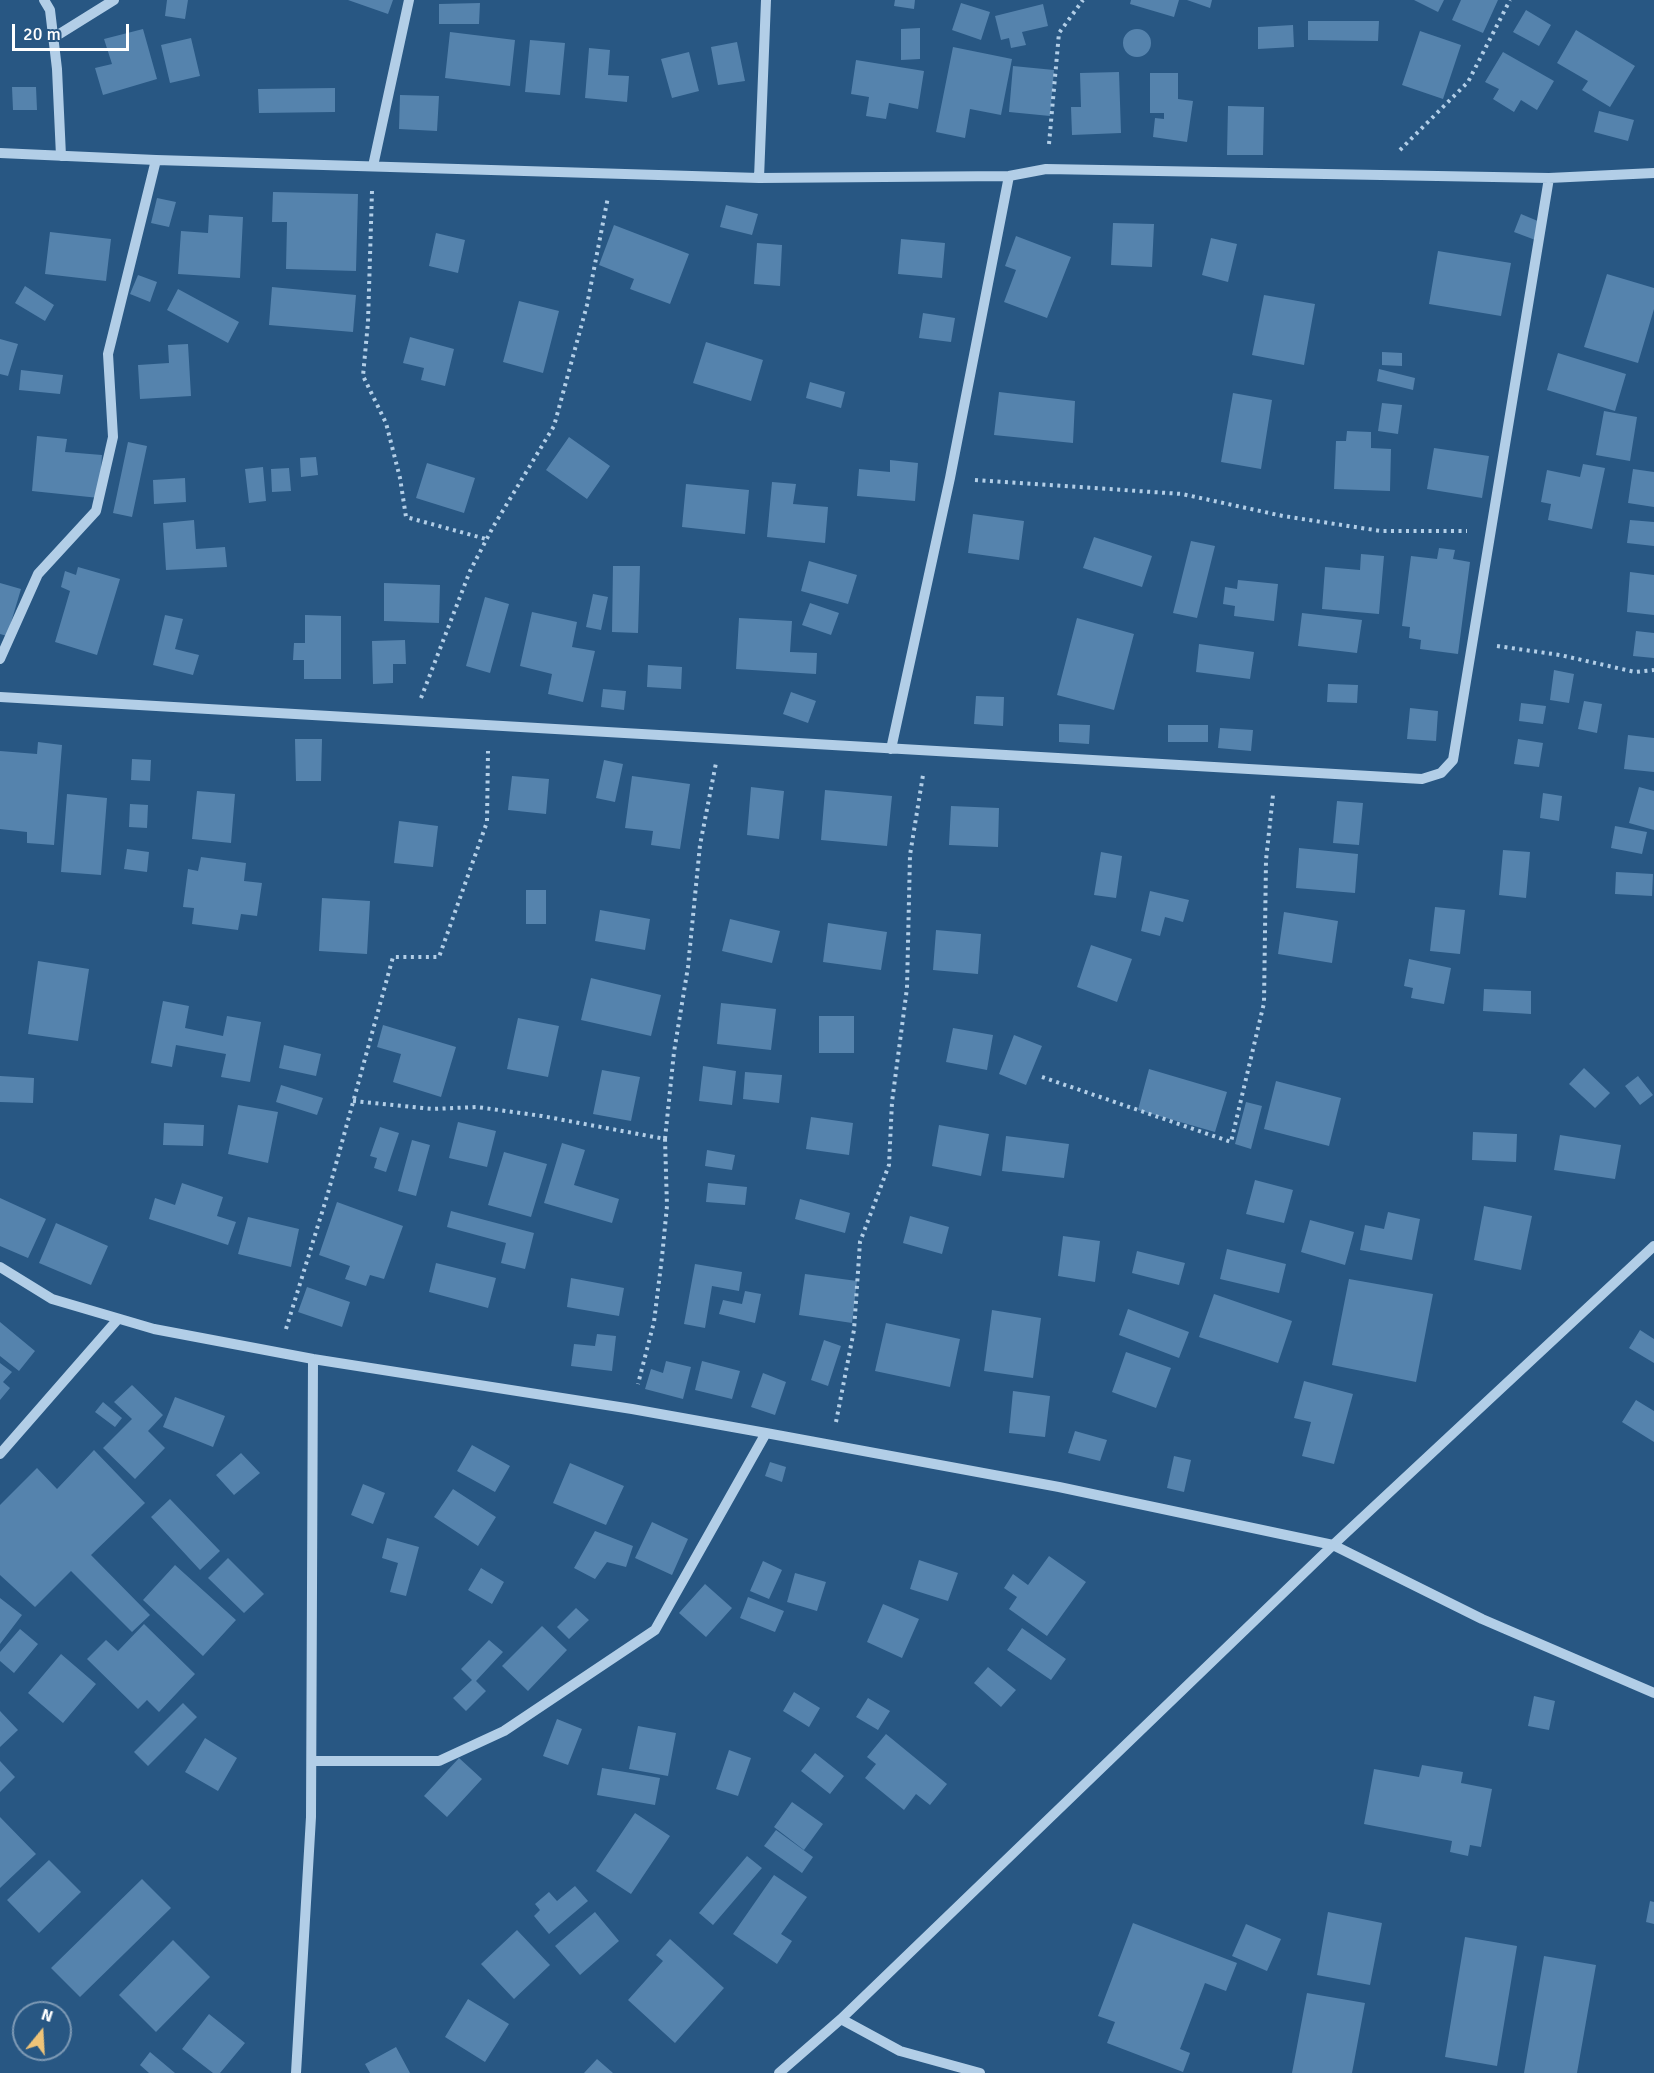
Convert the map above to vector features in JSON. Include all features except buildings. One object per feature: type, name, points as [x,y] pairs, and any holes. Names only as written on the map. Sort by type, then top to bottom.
[{"type":"street","points":[[44,0],[50,10],[57,69],[61,156]]},
{"type":"street","points":[[53,38],[114,0]]},
{"type":"street","points":[[372,166],[409,0]]},
{"type":"street","points":[[759,178],[766,0]]},
{"type":"street","points":[[0,153],[156,160],[759,178],[1009,176],[1046,169],[1549,178],[1654,173]]},
{"type":"street","points":[[0,659],[38,574],[96,511],[113,437],[108,354],[156,160]]},
{"type":"street","points":[[891,749],[950,478],[1009,176]]},
{"type":"street","points":[[0,697],[1422,779],[1441,773],[1453,760],[1549,178]]},
{"type":"street","points":[[779,2073],[841,2019],[1333,1545],[1654,1246]]},
{"type":"street","points":[[0,1267],[52,1299],[154,1329],[313,1359],[632,1409],[832,1445],[1059,1487],[1333,1545],[1482,1619],[1654,1693]]},
{"type":"street","points":[[0,1454],[118,1319]]},
{"type":"street","points":[[296,2073],[311,1817],[313,1359]]},
{"type":"street","points":[[312,1761],[440,1761],[504,1731],[656,1630],[766,1433]]},
{"type":"street","points":[[841,2019],[900,2051],[980,2073]]},
{"type":"path","points":[[1046,169],[1059,33],[1083,0]]},
{"type":"path","points":[[1374,176],[1468,82],[1510,0]]},
{"type":"path","points":[[372,166],[368,322],[363,376],[386,423],[400,478],[406,517],[486,539]]},
{"type":"path","points":[[412,721],[470,571],[486,539],[555,426],[587,305],[612,173]]},
{"type":"path","points":[[950,478],[1182,494],[1283,516],[1381,531],[1491,531]]},
{"type":"path","points":[[1473,642],[1560,655],[1635,672],[1654,670]]},
{"type":"path","points":[[279,1353],[328,1193],[393,957],[439,957],[488,822],[489,726]]},
{"type":"path","points":[[632,1409],[654,1322],[667,1206],[665,1139],[674,1052],[688,967],[700,845],[721,739]]},
{"type":"path","points":[[832,1445],[854,1330],[860,1242],[889,1165],[892,1102],[907,988],[910,855],[927,751]]},
{"type":"path","points":[[1042,1077],[1231,1142],[1263,1003],[1266,860],[1275,770]]},
{"type":"path","points":[[353,1101],[432,1109],[477,1107],[542,1116],[665,1139]]}]
